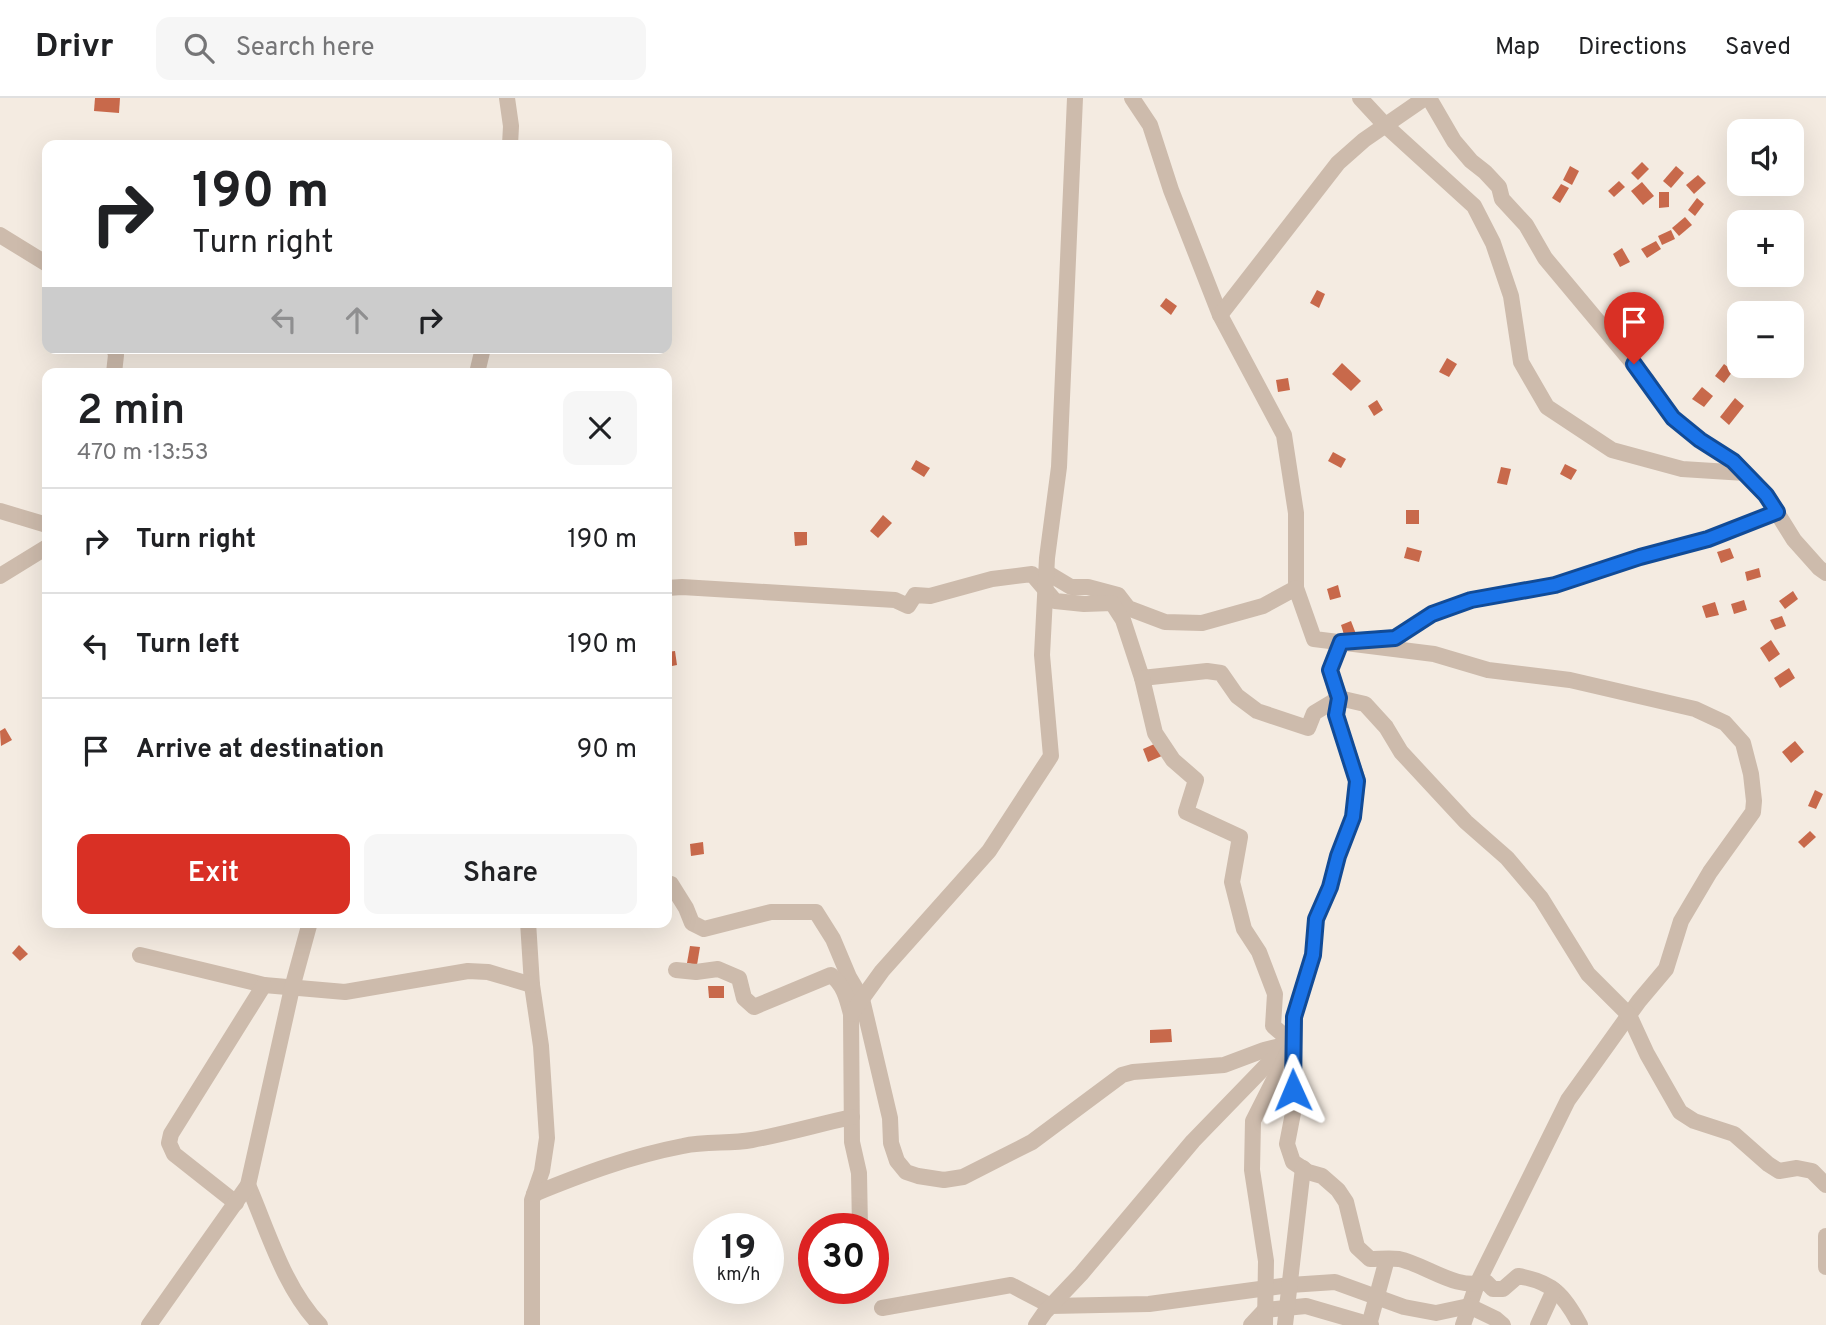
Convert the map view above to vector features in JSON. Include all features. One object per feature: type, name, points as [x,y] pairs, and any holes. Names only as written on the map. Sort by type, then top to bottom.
[{"type":"street","points":[[507,98],[510,140]]},
{"type":"street","points":[[851,1014],[882,971],[989,851],[1051,756],[1042,655],[1046,579],[1059,467],[1075,98]]},
{"type":"street","points":[[1132,98],[1150,125],[1171,190],[1220,315],[1283,435],[1296,513],[1297,588],[1314,639],[1434,654],[1488,670],[1570,680],[1631,693],[1695,709],[1726,723],[1743,743],[1751,774],[1753,813],[1710,872],[1681,921],[1666,969],[1568,1100],[1477,1284],[1462,1325]]},
{"type":"street","points":[[1360,98],[1385,125],[1474,206],[1493,243],[1511,296],[1521,362],[1546,407],[1612,450],[1682,469],[1745,473]]},
{"type":"street","points":[[1220,315],[1338,163],[1385,125],[1427,98],[1454,141],[1499,187],[1502,199],[1526,225],[1545,258],[1647,380],[1673,418],[1700,440],[1733,461],[1745,473],[1766,495],[1794,540],[1819,568],[1826,572]]},
{"type":"street","points":[[0,235],[42,261]]},
{"type":"street","points":[[0,511],[42,523]]},
{"type":"street","points":[[1341,642],[1395,638],[1432,614],[1471,600],[1555,585],[1640,557],[1708,539],[1777,512]]},
{"type":"street","points":[[0,576],[42,550]]},
{"type":"street","points":[[672,588],[895,600],[908,606],[915,595],[930,596],[992,579],[1032,574],[1071,587],[1088,587],[1118,595],[1128,608],[1165,622],[1202,623],[1263,606],[1297,588]]},
{"type":"street","points":[[1046,579],[1055,601],[1111,603],[1123,620],[1142,678],[1155,733],[1173,760],[1196,780],[1186,812],[1240,837],[1231,882],[1244,929],[1259,952],[1275,994],[1273,1026],[1290,1044]]},
{"type":"street","points":[[1341,642],[1330,670],[1339,698],[1336,715],[1357,781],[1353,817],[1330,887],[1316,919],[1313,955],[1294,1017],[1290,1044],[1293,1113],[1287,1144],[1293,1162],[1322,1176],[1338,1190],[1346,1202],[1357,1247],[1370,1259],[1396,1259],[1425,1267],[1458,1282],[1486,1282],[1493,1289],[1503,1289],[1518,1276],[1536,1279],[1567,1300],[1580,1325]]},
{"type":"street","points":[[1142,678],[1207,671],[1221,673],[1237,696],[1257,711],[1308,728],[1314,713],[1339,698],[1364,704],[1386,727],[1401,752],[1466,822],[1507,858],[1541,898],[1588,974],[1629,1015],[1647,1054],[1681,1112],[1694,1121],[1734,1134],[1779,1171],[1797,1168],[1812,1171],[1826,1185]]},
{"type":"street","points":[[672,886],[692,923],[704,929],[771,912],[816,912],[833,939],[849,977],[862,999],[890,1118],[891,1143],[897,1161],[906,1172],[918,1176],[944,1180],[963,1177],[1032,1142],[1122,1076],[1133,1072],[1224,1065],[1264,1050],[1290,1044]]},
{"type":"street","points":[[149,1325],[248,1185],[292,988],[308,928]]},
{"type":"street","points":[[528,928],[532,985],[541,1046],[547,1138],[534,1194],[531,1325]]},
{"type":"street","points":[[140,955],[264,985],[292,988],[345,992],[467,971],[488,972],[532,985]]},
{"type":"street","points":[[676,970],[696,972],[718,969],[739,978],[744,998],[754,1007],[831,975],[839,981],[846,994],[851,1014],[852,1142],[859,1173],[860,1213]]},
{"type":"street","points":[[236,1203],[174,1154],[169,1143],[171,1135],[264,985]]},
{"type":"street","points":[[1265,1318],[1266,1261],[1252,1170],[1253,1121],[1290,1044]]},
{"type":"street","points":[[1036,1325],[1193,1141],[1290,1044]]},
{"type":"street","points":[[534,1194],[606,1165],[684,1145],[746,1141],[852,1117]]},
{"type":"street","points":[[1285,1325],[1303,1168]]},
{"type":"street","points":[[248,1185],[287,1275],[318,1324]]},
{"type":"street","points":[[1826,1236],[1826,1267]]},
{"type":"street","points":[[1251,1325],[1287,1308],[1306,1306],[1369,1325],[1387,1259]]},
{"type":"street","points":[[882,1308],[1012,1284],[1051,1306],[1149,1304],[1290,1285],[1335,1282],[1404,1307],[1436,1313],[1469,1306],[1503,1325]]},
{"type":"street","points":[[1538,1325],[1554,1290]]},
{"type":"building","points":[[95,98],[120,98],[119,113],[94,111]]},
{"type":"building","points":[[1642,162],[1649,169],[1638,180],[1631,173]]},
{"type":"building","points":[[1570,166],[1579,171],[1572,185],[1563,180]]},
{"type":"building","points":[[1676,166],[1684,173],[1671,188],[1663,181]]},
{"type":"building","points":[[1698,175],[1706,183],[1694,194],[1686,185]]},
{"type":"building","points":[[1619,181],[1625,187],[1614,197],[1608,191]]},
{"type":"building","points":[[1642,182],[1654,196],[1643,205],[1631,191]]},
{"type":"building","points":[[1561,184],[1569,188],[1560,203],[1552,198]]},
{"type":"building","points":[[1659,192],[1669,192],[1669,207],[1659,208]]},
{"type":"building","points":[[1697,198],[1704,204],[1695,216],[1688,210]]},
{"type":"building","points":[[1685,217],[1692,225],[1679,236],[1672,228]]},
{"type":"building","points":[[1671,230],[1675,239],[1662,245],[1658,236]]},
{"type":"building","points":[[1656,241],[1661,249],[1647,258],[1641,249]]},
{"type":"building","points":[[1622,248],[1630,262],[1620,267],[1613,254]]},
{"type":"building","points":[[1317,290],[1325,294],[1319,308],[1310,303]]},
{"type":"building","points":[[1166,298],[1177,306],[1171,315],[1160,306]]},
{"type":"building","points":[[1447,358],[1457,364],[1449,377],[1439,372]]},
{"type":"building","points":[[1342,363],[1361,381],[1351,391],[1332,374]]},
{"type":"building","points":[[1724,364],[1727,366],[1728,378],[1724,383],[1715,376]]},
{"type":"building","points":[[1288,378],[1290,390],[1278,392],[1276,380]]},
{"type":"building","points":[[1702,387],[1713,396],[1704,407],[1692,399]]},
{"type":"building","points":[[1735,398],[1744,406],[1729,425],[1720,417]]},
{"type":"building","points":[[1377,400],[1383,410],[1374,416],[1368,406]]},
{"type":"building","points":[[1333,452],[1346,459],[1341,468],[1328,461]]},
{"type":"building","points":[[916,460],[930,468],[924,477],[911,469]]},
{"type":"building","points":[[1565,464],[1577,470],[1571,480],[1560,474]]},
{"type":"building","points":[[1501,467],[1511,469],[1507,485],[1497,483]]},
{"type":"building","points":[[1406,510],[1419,510],[1419,524],[1406,524]]},
{"type":"building","points":[[883,515],[892,523],[878,538],[870,531]]},
{"type":"building","points":[[794,532],[807,532],[807,545],[795,546]]},
{"type":"building","points":[[1407,547],[1422,551],[1419,562],[1404,558]]},
{"type":"building","points":[[1730,548],[1734,558],[1721,563],[1717,552]]},
{"type":"building","points":[[1759,568],[1761,577],[1747,581],[1745,572]]},
{"type":"building","points":[[1338,585],[1341,597],[1330,600],[1327,589]]},
{"type":"building","points":[[1793,591],[1798,599],[1785,609],[1779,601]]},
{"type":"building","points":[[1744,600],[1747,610],[1734,614],[1731,604]]},
{"type":"building","points":[[1715,602],[1719,615],[1706,618],[1702,606]]},
{"type":"building","points":[[1782,616],[1786,626],[1775,630],[1770,620]]},
{"type":"building","points":[[1351,621],[1356,634],[1345,638],[1341,625]]},
{"type":"building","points":[[1771,640],[1780,654],[1769,662],[1760,648]]},
{"type":"building","points":[[672,651],[675,651],[677,665],[672,666]]},
{"type":"building","points":[[1789,668],[1795,678],[1780,688],[1774,678]]},
{"type":"building","points":[[5,728],[12,740],[1,746],[0,731]]},
{"type":"building","points":[[1795,741],[1804,752],[1791,763],[1782,752]]},
{"type":"building","points":[[1159,742],[1164,755],[1148,762],[1143,749]]},
{"type":"building","points":[[1815,790],[1823,794],[1816,809],[1808,806]]},
{"type":"building","points":[[1810,831],[1816,837],[1804,848],[1798,842]]},
{"type":"building","points":[[703,842],[704,854],[691,856],[690,844]]},
{"type":"building","points":[[19,945],[28,954],[20,961],[12,953]]},
{"type":"building","points":[[690,946],[700,947],[697,965],[687,963]]},
{"type":"building","points":[[708,986],[724,986],[724,998],[709,998]]},
{"type":"building","points":[[1171,1029],[1172,1042],[1150,1043],[1150,1030]]},
{"type":"route","points":[[1293,1090],[1294,1017],[1313,955],[1316,919],[1330,887],[1353,817],[1356,795],[1357,781],[1336,715],[1339,698],[1330,670],[1341,642],[1395,638],[1432,614],[1471,600],[1555,585],[1640,557],[1708,539],[1777,512],[1766,495],[1733,461],[1700,440],[1673,418],[1634,364]]}]
